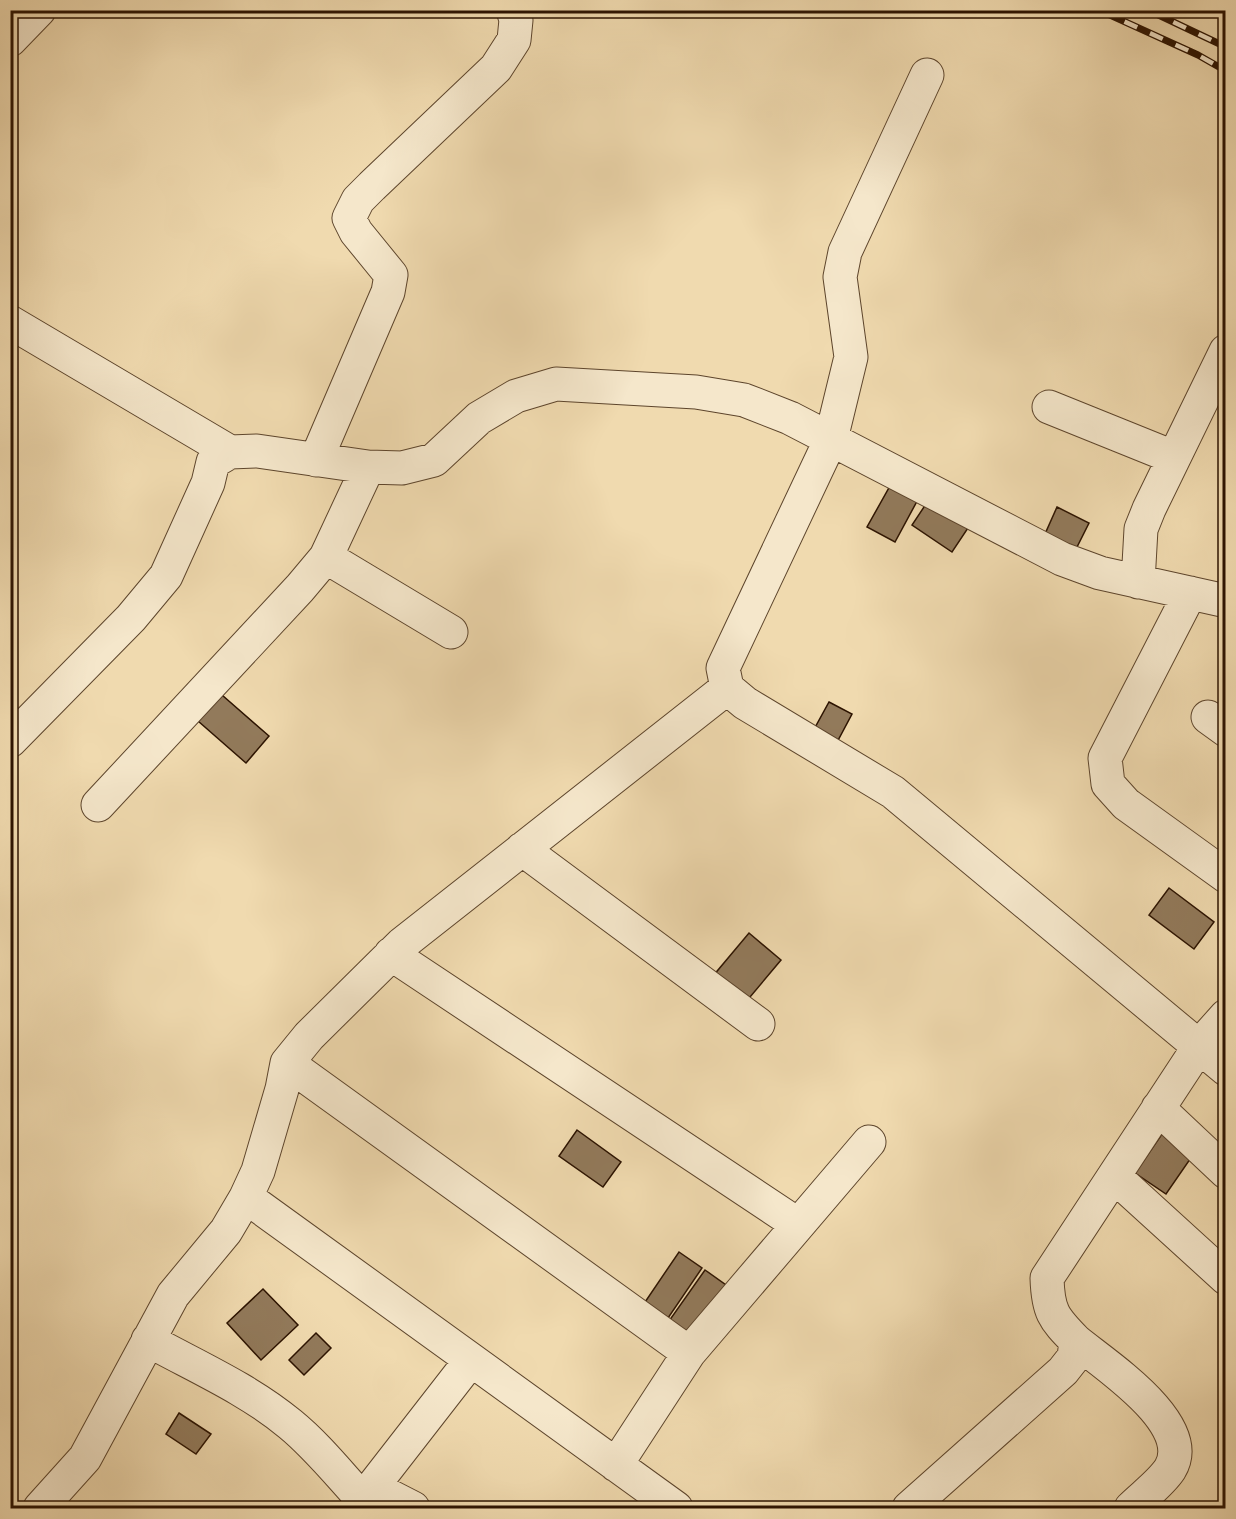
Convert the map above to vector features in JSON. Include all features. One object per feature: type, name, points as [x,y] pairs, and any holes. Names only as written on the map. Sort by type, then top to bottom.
[{"type":"street","points":[[10,40],[39,10]]},
{"type":"street","points":[[316,460],[388,292],[391,274],[356,232],[349,218],[358,200],[496,68],[513,40],[516,20],[513,10]]},
{"type":"street","points":[[927,75],[845,252],[840,277],[852,357],[831,439],[723,668],[727,688],[745,703],[893,792],[1200,1045],[1226,1069]]},
{"type":"street","points":[[10,322],[230,452]]},
{"type":"street","points":[[1138,582],[1141,529],[1173,457],[1226,351]]},
{"type":"street","points":[[10,741],[131,618],[166,576],[208,483],[213,462],[230,452],[257,451],[368,467],[402,468],[434,460],[479,418],[516,396],[556,384],[696,392],[744,400],[790,418],[1051,554],[1100,573],[1226,601]]},
{"type":"street","points":[[1049,408],[1173,457]]},
{"type":"street","points":[[98,805],[300,588],[326,557],[368,467]]},
{"type":"street","points":[[326,557],[451,632]]},
{"type":"street","points":[[1190,593],[1106,758],[1108,784],[1126,804],[1226,876]]},
{"type":"street","points":[[40,1509],[85,1458],[173,1294],[226,1231],[246,1197],[258,1171],[282,1089],[287,1063],[309,1036],[392,954],[727,688]]},
{"type":"street","points":[[522,849],[758,1023]]},
{"type":"street","points":[[392,954],[797,1224]]},
{"type":"street","points":[[1131,1509],[1170,1469],[1176,1451],[1171,1429],[1151,1403],[1076,1341],[1059,1324],[1048,1303],[1047,1278],[1200,1045],[1226,1016]]},
{"type":"street","points":[[287,1063],[689,1353]]},
{"type":"street","points":[[1158,1108],[1226,1172]]},
{"type":"street","points":[[615,1465],[689,1353],[869,1142]]},
{"type":"street","points":[[1114,1176],[1226,1278]]},
{"type":"street","points":[[246,1197],[676,1509]]},
{"type":"street","points":[[148,1340],[258,1401],[289,1422],[364,1499],[412,1509]]},
{"type":"street","points":[[909,1509],[1062,1371],[1074,1357],[1076,1341]]},
{"type":"street","points":[[364,1499],[471,1360]]},
{"type":"building","points":[[895,477],[922,492],[895,542],[867,527]]},
{"type":"building","points":[[930,498],[970,525],[952,552],[912,525]]},
{"type":"building","points":[[1057,507],[1089,523],[1076,549],[1045,534]]},
{"type":"building","points":[[222,695],[269,736],[246,763],[198,721]]},
{"type":"building","points":[[829,702],[852,714],[835,746],[812,733]]},
{"type":"building","points":[[1169,888],[1214,922],[1194,949],[1149,915]]},
{"type":"building","points":[[749,933],[781,960],[745,1003],[713,976]]},
{"type":"building","points":[[577,1130],[621,1162],[603,1187],[559,1156]]},
{"type":"building","points":[[1164,1131],[1195,1152],[1166,1194],[1135,1173]]},
{"type":"building","points":[[679,1252],[702,1268],[666,1321],[643,1305]]},
{"type":"building","points":[[705,1270],[726,1285],[689,1336],[669,1321]]},
{"type":"building","points":[[263,1289],[298,1325],[261,1360],[227,1323]]},
{"type":"building","points":[[316,1333],[331,1348],[304,1375],[289,1360]]},
{"type":"building","points":[[179,1413],[211,1434],[196,1454],[166,1434]]},
{"type":"railway","points":[[1099,10],[1198,55],[1226,71]]},
{"type":"railway","points":[[1148,10],[1226,47]]}]
